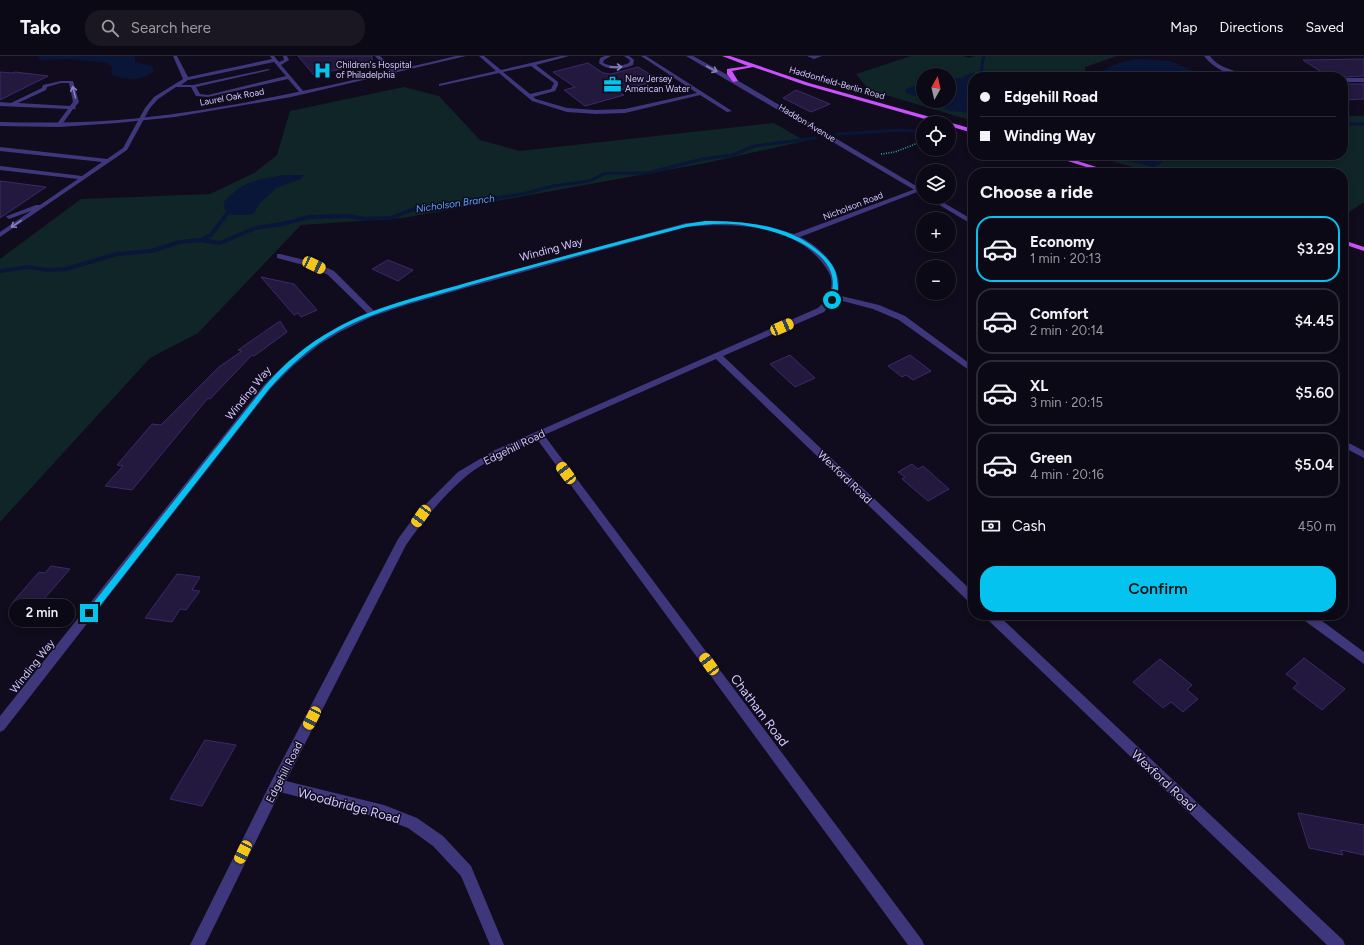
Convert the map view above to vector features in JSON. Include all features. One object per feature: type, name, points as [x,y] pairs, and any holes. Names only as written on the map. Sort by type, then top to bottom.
[{"type":"main road","name":"Haddonfield-Berlin Road","points":[[725,56],[754,67],[837,93],[920,116]]},
{"type":"main road","points":[[735,81],[729,70],[735,68],[754,67]]},
{"type":"main road","points":[[956,126],[968,130]]},
{"type":"main road","points":[[1069,160],[1095,168]]},
{"type":"main road","points":[[1348,244],[1364,249]]},
{"type":"street","name":"Laurel Oak Road","points":[[0,124],[59,125],[140,120],[233,107],[463,56]]},
{"type":"street","name":"Haddon Avenue","points":[[688,56],[735,81],[916,189]]},
{"type":"street","points":[[1207,56],[1211,63],[1228,72]]},
{"type":"street","points":[[1348,80],[1364,80]]},
{"type":"street","name":"Nicholson Road","points":[[794,237],[916,194]]},
{"type":"street","points":[[941,204],[968,220]]},
{"type":"street","name":"Winding Way","points":[[0,726],[262,394],[282,371],[300,354],[337,330],[373,314],[539,264],[686,225],[732,222],[770,229],[794,237]]},
{"type":"street","points":[[794,237],[809,245],[828,263],[834,276],[836,291],[834,296],[876,307],[902,318],[968,366]]},
{"type":"street","points":[[280,256],[314,265],[331,273],[373,314]]},
{"type":"street","name":"Edgehill Road","points":[[197,945],[277,785],[402,542],[421,516],[461,475],[498,452],[820,310],[832,300],[834,296]]},
{"type":"street","name":"Wexford Road","points":[[717,355],[968,594]]},
{"type":"street","name":"Chatham Road","points":[[538,434],[917,945]]},
{"type":"street","points":[[1348,446],[1364,455]]},
{"type":"street","name":"Wexford Road","points":[[995,620],[1338,945]]},
{"type":"street","points":[[1311,620],[1364,659]]},
{"type":"street","name":"Woodbridge Road","points":[[277,785],[384,812],[412,823],[438,841],[466,871],[497,945]]},
{"type":"lane","points":[[175,56],[186,79]]},
{"type":"lane","points":[[271,56],[302,92]]},
{"type":"lane","points":[[0,235],[125,149],[140,120],[156,98],[186,79],[256,64],[276,63],[287,60],[285,56]]},
{"type":"lane","points":[[377,56],[393,72]]},
{"type":"lane","points":[[481,56],[534,100],[567,110],[596,112],[625,110],[701,93]]},
{"type":"lane","points":[[441,86],[567,56]]},
{"type":"lane","points":[[609,56],[602,59],[601,63],[614,68],[624,67],[631,64],[632,60],[629,56]]},
{"type":"lane","points":[[643,56],[729,111]]},
{"type":"lane","points":[[809,56],[814,58],[820,56]]},
{"type":"lane","points":[[256,64],[269,82]]},
{"type":"lane","points":[[530,96],[553,90],[556,85],[556,83],[532,64]]},
{"type":"lane","points":[[177,86],[193,86],[268,70]]},
{"type":"lane","points":[[193,86],[198,95],[205,96],[289,77]]},
{"type":"lane","points":[[33,88],[60,82],[72,82],[76,102],[74,108],[59,125]]},
{"type":"lane","points":[[11,105],[44,89],[45,86]]},
{"type":"lane","points":[[0,103],[24,92]]},
{"type":"lane","points":[[0,103],[11,105],[74,108]]},
{"type":"lane","points":[[0,149],[108,161]]},
{"type":"lane","points":[[0,168],[84,178]]},
{"type":"lane","points":[[9,216],[45,204]]},
{"type":"path","points":[[876,155],[895,152],[916,144]]},
{"type":"green space","points":[[911,56],[963,56],[970,58],[974,56],[1117,56],[1085,67],[1086,72],[968,72],[968,120],[929,108],[956,108],[956,68],[916,68],[916,104],[869,90],[856,74]]},
{"type":"green space","points":[[404,87],[439,96],[480,140],[520,151],[774,123],[805,141],[706,163],[403,218],[301,225],[198,333],[150,358],[0,522],[0,259],[81,199],[210,194],[254,173],[277,155],[290,111]]},
{"type":"green space","points":[[1348,116],[1364,116],[1364,202],[1348,213],[1348,168],[1136,168],[1108,160],[1348,160]]},
{"type":"water","points":[[40,56],[135,56],[135,62],[152,66],[154,71],[145,77],[128,79],[111,74],[112,67],[108,63],[70,59],[41,60],[38,58]]},
{"type":"water","points":[[1142,59],[1170,61],[1196,72],[1102,72],[1109,67],[1131,60]]},
{"type":"water","points":[[968,74],[968,113],[949,111],[944,108],[956,108],[956,78],[961,78]]},
{"type":"water","points":[[916,85],[916,96],[905,92],[906,89]]},
{"type":"water","points":[[1124,160],[1159,160],[1163,162],[1159,165],[1150,166]]},
{"type":"water","points":[[285,175],[304,175],[301,179],[276,188],[259,204],[254,213],[249,215],[232,215],[224,209],[224,202],[238,189],[245,185],[267,178]]},
{"type":"building","name":"Children's Hospital of Philadelphia","points":[[298,56],[372,56],[372,62],[314,75]]},
{"type":"building","points":[[1364,59],[1364,76],[1348,77],[1348,72],[1321,72],[1303,60]]},
{"type":"building","name":"New Jersey American Water","points":[[588,63],[603,73],[611,74],[638,67],[659,80],[618,91],[624,95],[585,106],[564,90],[575,87],[553,72]]},
{"type":"building","points":[[0,72],[15,72],[48,76],[0,100]]},
{"type":"building","points":[[1348,84],[1364,84],[1364,99],[1348,100]]},
{"type":"building","points":[[796,90],[830,104],[811,112],[783,98]]},
{"type":"building","points":[[0,181],[46,187],[0,218]]},
{"type":"building","points":[[388,260],[413,270],[398,281],[372,269]]},
{"type":"building","points":[[261,277],[294,284],[317,310],[301,317],[298,313],[294,315]]},
{"type":"building","points":[[280,321],[287,332],[254,356],[252,355],[210,399],[208,398],[132,490],[105,486],[123,466],[117,465],[152,424],[161,425],[219,367],[242,351],[238,350]]},
{"type":"building","points":[[790,355],[815,378],[795,387],[770,364]]},
{"type":"building","points":[[910,355],[931,371],[913,380],[906,375],[902,377],[888,366]]},
{"type":"building","points":[[912,464],[918,469],[923,466],[949,489],[928,501],[902,479],[905,477],[898,472]]},
{"type":"building","points":[[51,566],[70,569],[37,607],[12,603],[39,572],[45,573]]},
{"type":"building","points":[[177,574],[200,577],[192,590],[200,591],[186,610],[180,609],[172,622],[145,618]]},
{"type":"building","points":[[1304,658],[1345,689],[1322,710],[1293,688],[1298,683],[1286,674]]},
{"type":"building","points":[[1160,659],[1192,685],[1187,690],[1198,699],[1183,712],[1171,702],[1163,708],[1133,682]]},
{"type":"building","points":[[205,740],[236,745],[202,806],[170,799]]},
{"type":"building","points":[[1298,813],[1364,825],[1364,855],[1341,850],[1343,855],[1309,848]]},
{"type":"waterway","points":[[981,72],[984,56]]},
{"type":"waterway","name":"Nicholson Branch","points":[[1348,124],[1364,124]]},
{"type":"waterway","name":"Nicholson Branch","points":[[837,134],[901,130],[916,131]]},
{"type":"waterway","name":"Nicholson Branch","points":[[497,198],[527,193],[553,186],[589,181],[606,173],[647,173],[703,159],[733,155],[754,146],[816,138]]},
{"type":"waterway","points":[[1145,162],[1155,168]]},
{"type":"waterway","name":"Nicholson Branch","points":[[202,240],[220,243],[255,228],[282,224],[309,217],[348,216],[365,219],[391,218],[414,209],[497,198]]},
{"type":"waterway","name":"Nicholson Branch","points":[[491,199],[497,198]]},
{"type":"waterway","name":"Nicholson Branch","points":[[0,271],[28,267],[46,270],[66,269],[117,254],[151,251],[180,242],[201,240],[211,235],[232,207]]},
{"type":"place","name":"Children's Hospital of Philadelphia","points":[[323,70]]},
{"type":"place","name":"New Jersey American Water","points":[[612,84]]},
{"type":"route","points":[[89,613],[267,387],[287,365],[300,354],[337,330],[373,314],[419,298],[686,225],[732,222],[770,229],[794,237],[819,252],[828,263],[834,276],[836,291],[832,300]]}]
